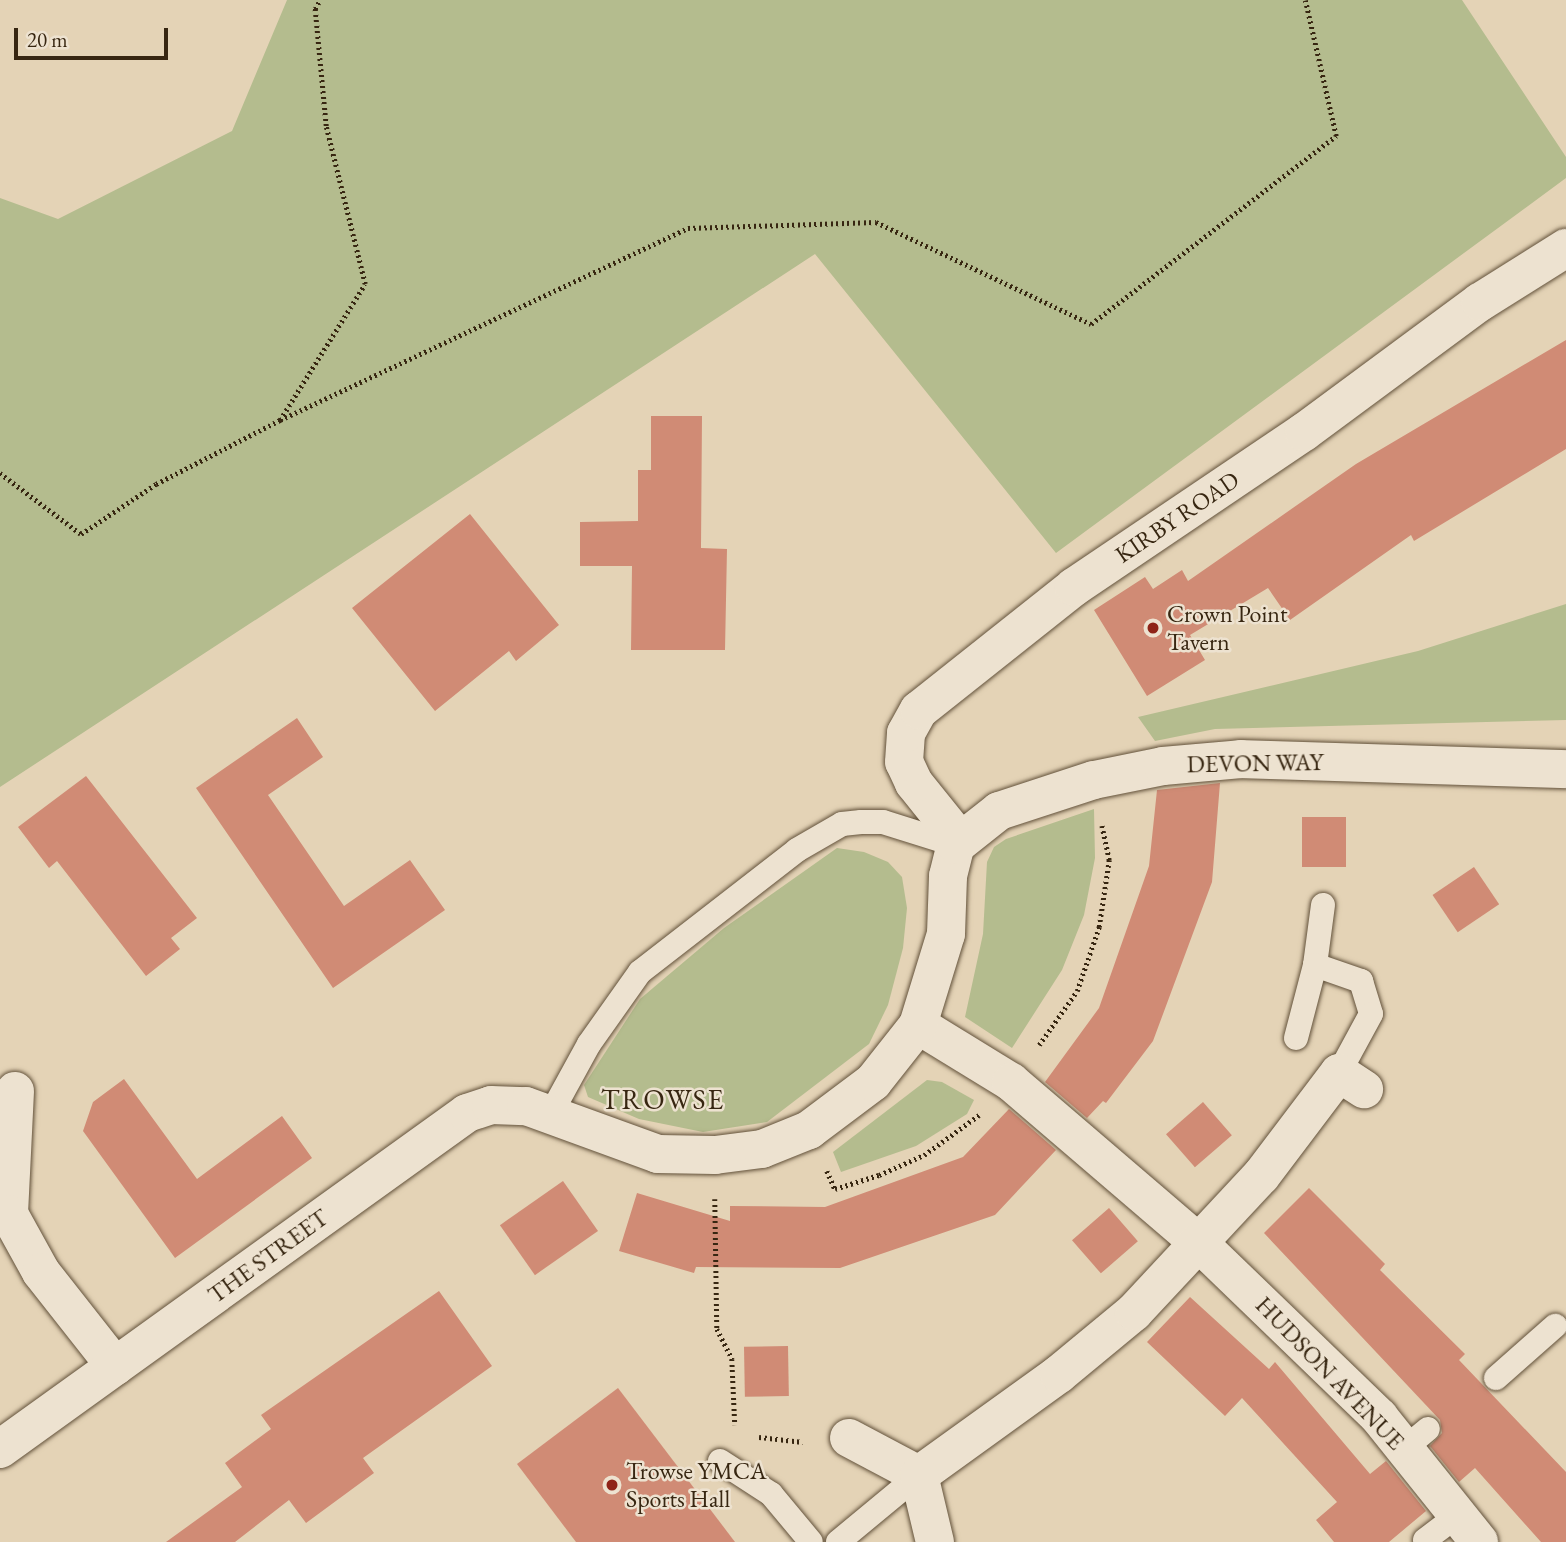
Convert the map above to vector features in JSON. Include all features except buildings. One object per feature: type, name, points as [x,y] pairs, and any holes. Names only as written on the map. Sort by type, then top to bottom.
[{"type":"street","name":"KIRBY ROAD","points":[[958,842],[914,783],[904,762],[905,733],[919,710],[1074,587],[1304,432],[1480,302],[1566,248]]},
{"type":"street","name":"DEVON WAY","points":[[958,842],[999,811],[1094,780],[1163,766],[1241,759],[1566,769]]},
{"type":"street","points":[[918,1025],[946,934],[948,876],[958,842]]},
{"type":"street","name":"THE STREET","points":[[0,1448],[467,1113],[510,1103],[658,1154],[715,1155],[762,1149],[808,1130],[873,1082],[918,1025]]},
{"type":"street","name":"HUDSON AVENUE","points":[[918,1025],[1011,1082],[1200,1244],[1416,1439],[1468,1529]]},
{"type":"street","points":[[919,1475],[1059,1374],[1133,1312],[1351,1081]]},
{"type":"street","points":[[15,1091],[5,1215],[41,1272],[115,1366]]},
{"type":"street","points":[[849,1438],[919,1475],[935,1542]]},
{"type":"lane","points":[[549,1117],[589,1044],[640,972],[796,850],[842,824],[861,822],[883,822],[958,842]]},
{"type":"lane","points":[[1296,1038],[1315,965],[1323,905]]},
{"type":"lane","points":[[1315,965],[1361,981],[1371,1014],[1351,1081]]},
{"type":"lane","points":[[1496,1378],[1555,1326]]},
{"type":"lane","points":[[720,1461],[771,1494],[811,1542]]},
{"type":"lane","points":[[838,1542],[919,1475]]},
{"type":"lane","points":[[1424,1540],[1468,1529]]},
{"type":"path","points":[[280,420],[365,284],[326,126],[315,9],[320,0]]},
{"type":"path","points":[[0,473],[81,534],[156,484],[280,420],[688,228],[876,222],[1091,324],[1336,136],[1305,0]]},
{"type":"path","points":[[715,1155],[717,1329],[732,1359],[736,1434]]},
{"type":"path","points":[[750,1436],[818,1444],[849,1438]]},
{"type":"green space","points":[[287,0],[1462,0],[1566,157],[1566,178],[1056,553],[815,254],[0,787],[0,198],[58,219],[232,131]]},
{"type":"green space","points":[[1566,604],[1566,720],[1215,729],[1155,741],[1138,717],[1418,651]]},
{"type":"green space","points":[[1094,809],[1095,858],[1084,915],[1062,970],[1012,1048],[965,1017],[983,934],[987,862],[994,847],[1006,839]]},
{"type":"green space","points":[[837,848],[864,852],[888,862],[902,877],[907,908],[903,948],[888,1005],[869,1044],[767,1122],[703,1132],[639,1119],[588,1097],[584,1085],[640,999],[724,928]]},
{"type":"green space","points":[[927,1080],[942,1082],[974,1100],[967,1114],[916,1146],[841,1172],[833,1152]]},
{"type":"place","name":"Crown Point Tavern","points":[[1153,628]]},
{"type":"place","name":"Trowse YMCA Sports Hall","points":[[612,1485]]},
{"type":"district","name":"TROWSE","points":[[663,1099]]}]
